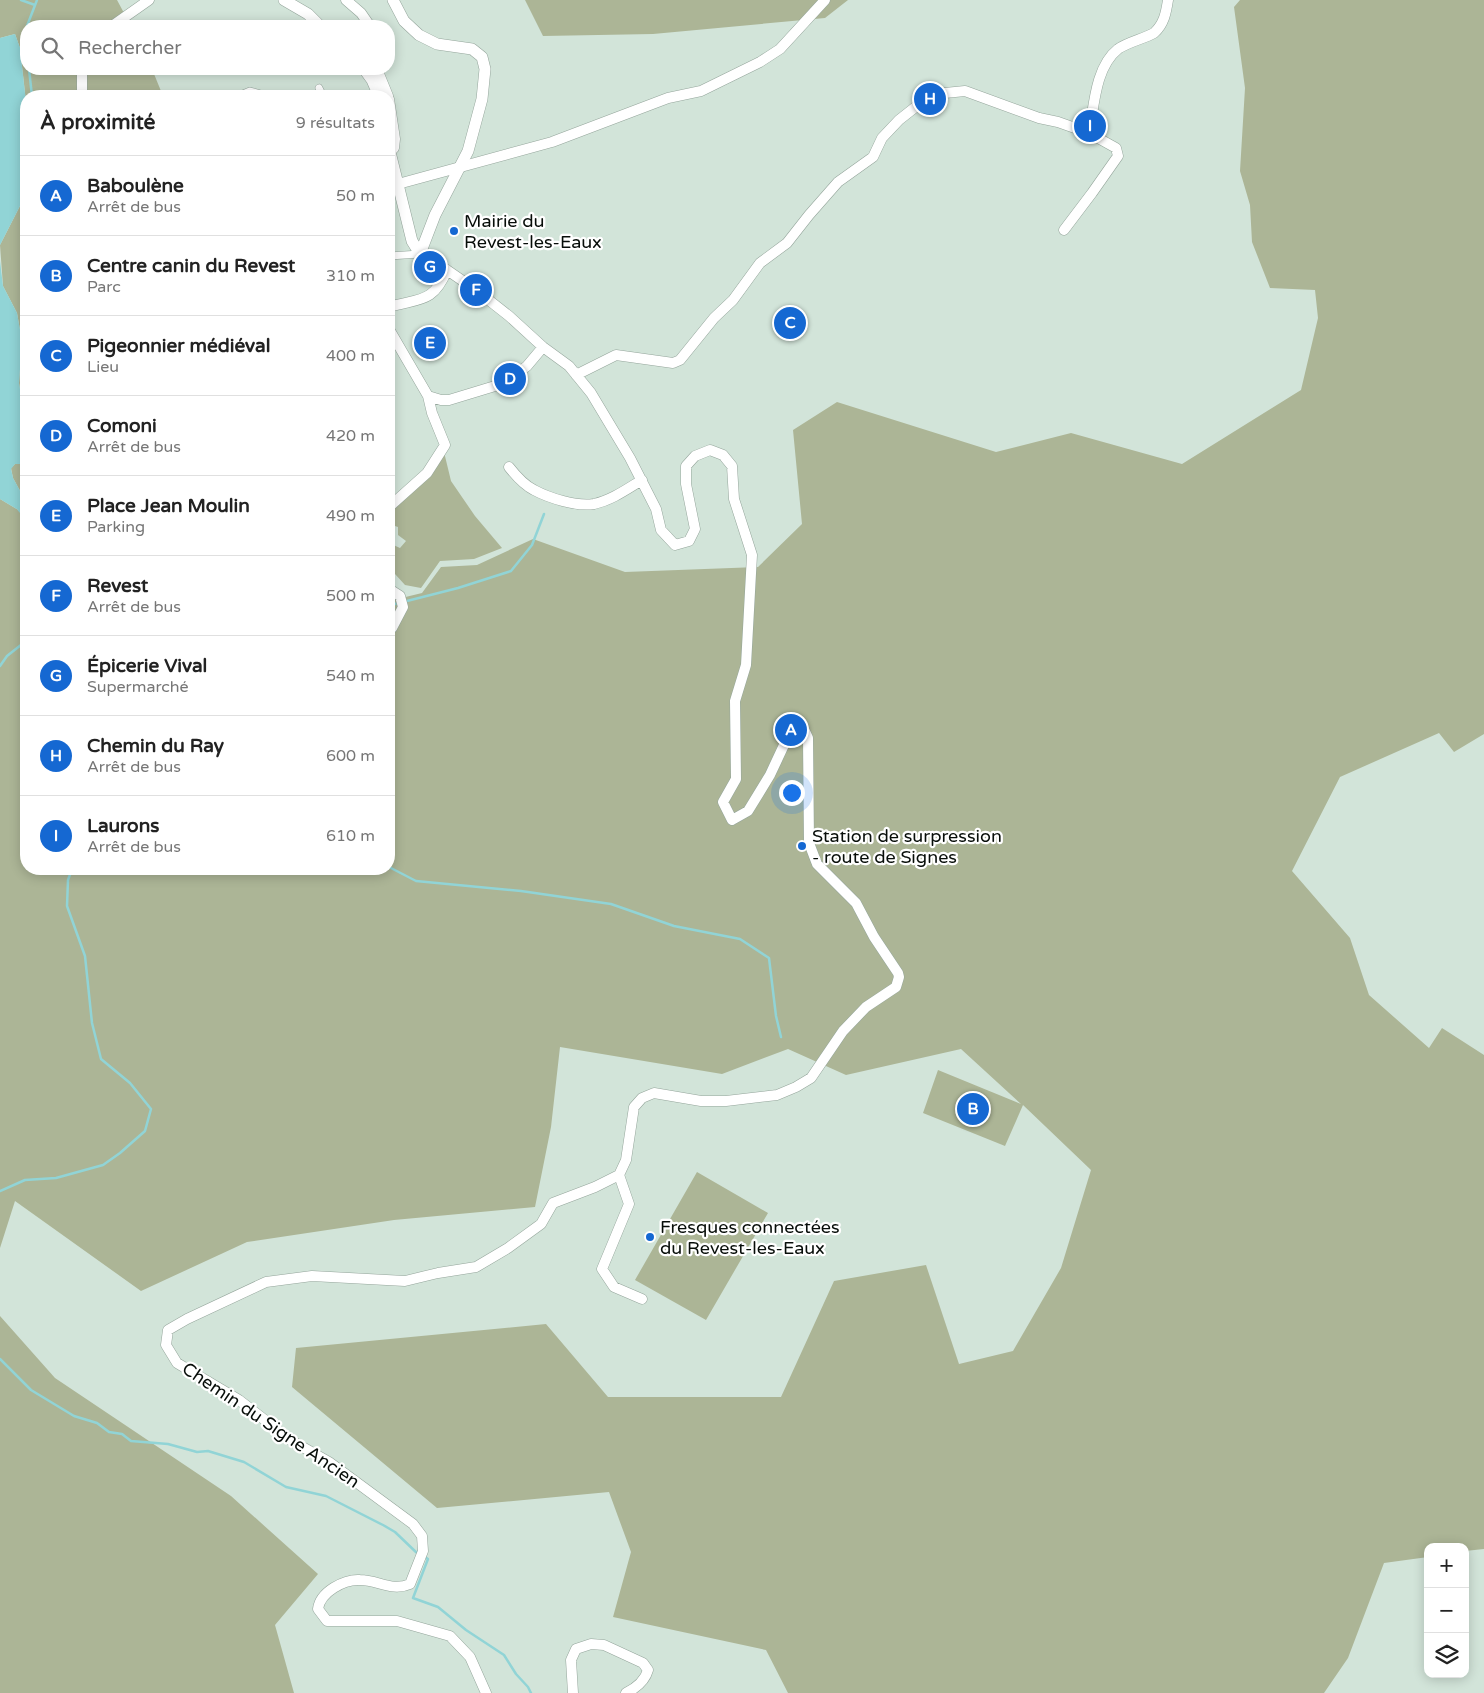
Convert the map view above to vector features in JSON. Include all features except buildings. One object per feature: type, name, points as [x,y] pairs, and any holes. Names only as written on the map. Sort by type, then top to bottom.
[{"type":"street","points":[[121,20],[149,0]]},
{"type":"street","points":[[284,0],[308,14],[314,20]]},
{"type":"street","points":[[346,0],[365,20]]},
{"type":"street","points":[[393,0],[404,20],[419,35],[437,44],[472,49],[482,57],[484,63],[485,76],[482,99],[466,158],[458,168],[414,254]]},
{"type":"street","points":[[414,254],[395,183],[552,142],[668,98],[701,91],[760,62],[780,49],[825,0]]},
{"type":"street","points":[[1089,133],[1098,84],[1107,62],[1118,49],[1159,29],[1168,0]]},
{"type":"street","points":[[82,75],[82,90]]},
{"type":"street","points":[[368,75],[376,90]]},
{"type":"street","points":[[379,75],[385,90]]},
{"type":"street","points":[[576,375],[616,355],[673,362],[680,360],[714,318],[733,300],[760,263],[787,244],[838,182],[873,157],[882,138],[898,120],[918,104],[945,93],[965,90],[1039,118],[1089,133],[1116,148],[1118,156],[1064,230]]},
{"type":"street","points":[[395,256],[414,254],[447,270],[509,316],[543,348],[569,366],[591,392],[642,480],[656,509],[661,530],[675,545],[689,541],[695,529],[686,484],[686,466],[695,456],[710,450],[723,455],[732,466],[734,500],[752,555],[746,665],[735,701],[736,779],[723,802],[732,820],[748,811],[770,775],[791,730],[798,725],[803,727],[808,738],[808,844],[816,864],[856,903],[874,937],[899,977],[896,987],[866,1007],[843,1031],[812,1078],[796,1087],[777,1095],[726,1101],[701,1101],[654,1093],[642,1098],[634,1107],[626,1160],[619,1174],[629,1204],[602,1268],[614,1287],[642,1299]]},
{"type":"street","points":[[395,306],[418,300],[432,294],[439,286],[447,270]]},
{"type":"street","points":[[395,339],[428,396],[445,445],[427,474],[395,502]]},
{"type":"street","points":[[428,396],[449,400],[495,386],[517,374],[543,348]]},
{"type":"street","points":[[509,467],[519,479],[534,490],[570,503],[584,505],[610,499],[642,480]]},
{"type":"street","points":[[395,595],[402,602],[395,620]]},
{"type":"street","name":"Chemin du Signe Ancien","points":[[486,1693],[470,1657],[450,1636],[397,1622],[327,1621],[318,1609],[318,1605],[326,1593],[341,1584],[359,1580],[401,1588],[410,1584],[423,1551],[422,1536],[413,1524],[329,1462],[292,1441],[239,1400],[177,1363],[166,1345],[168,1330],[187,1319],[266,1282],[312,1276],[404,1281],[476,1267],[508,1248],[541,1224],[553,1202],[595,1187],[619,1174]]},
{"type":"street","points":[[573,1693],[571,1660],[576,1649],[591,1644],[604,1644],[643,1663],[648,1670],[646,1676],[639,1684],[626,1693]]},
{"type":"green space","points":[[0,0],[117,0],[128,20],[20,20],[20,48],[15,34],[0,38]]},
{"type":"green space","points":[[525,0],[848,0],[825,18],[653,34],[543,36]]},
{"type":"green space","points":[[1240,0],[1484,0],[1484,734],[1454,752],[1439,733],[1340,777],[1292,871],[1350,938],[1369,995],[1429,1048],[1442,1028],[1484,1055],[1484,1549],[1469,1551],[1469,1543],[1424,1543],[1424,1558],[1384,1563],[1348,1658],[1324,1693],[788,1693],[766,1650],[613,1617],[631,1552],[609,1492],[437,1508],[292,1387],[296,1348],[546,1324],[608,1397],[781,1397],[834,1281],[926,1265],[959,1364],[1013,1351],[1061,1268],[1091,1170],[1023,1105],[1005,1146],[923,1113],[938,1070],[1021,1104],[961,1049],[846,1075],[788,1049],[722,1074],[560,1047],[551,1127],[535,1207],[394,1220],[247,1242],[141,1291],[15,1201],[0,1248],[0,499],[20,511],[20,875],[395,875],[395,600],[422,593],[441,567],[477,565],[533,539],[625,572],[758,567],[802,524],[793,430],[837,402],[996,452],[1071,433],[1182,464],[1301,390],[1318,318],[1315,290],[1270,288],[1252,242],[1250,205],[1240,171],[1245,88],[1234,7]]},
{"type":"green space","points":[[23,75],[154,75],[161,90],[25,90]]},
{"type":"green space","points":[[20,206],[20,330],[17,313],[3,286],[0,245]]},
{"type":"green space","points":[[444,452],[451,481],[475,516],[502,548],[474,559],[440,561],[421,588],[405,585],[395,574],[395,546],[400,548],[406,541],[398,535],[398,527],[395,526],[395,505]]},
{"type":"green space","points":[[15,464],[20,464],[20,491],[13,478],[11,468]]},
{"type":"green space","points":[[697,1172],[768,1213],[706,1320],[635,1280]]},
{"type":"green space","points":[[0,1316],[55,1378],[231,1496],[318,1574],[275,1625],[294,1693],[0,1693]]},
{"type":"water","points":[[15,34],[20,48],[20,75],[23,75],[25,90],[20,90],[20,206],[0,245],[0,38]]},
{"type":"water","points":[[0,261],[3,286],[17,313],[20,330],[20,464],[15,464],[11,469],[13,478],[20,491],[20,511],[0,499]]},
{"type":"waterway","points":[[21,0],[35,5]]},
{"type":"waterway","points":[[29,20],[37,0]]},
{"type":"waterway","points":[[30,75],[31,90]]},
{"type":"waterway","points":[[403,602],[458,588],[511,571],[532,545],[544,514]]},
{"type":"waterway","points":[[0,666],[7,656],[20,646]]},
{"type":"waterway","points":[[395,870],[416,881],[521,891],[611,904],[674,926],[740,939],[769,958],[776,1016],[781,1037]]},
{"type":"waterway","points":[[0,1191],[25,1180],[56,1178],[103,1165],[145,1131],[151,1109],[130,1083],[101,1059],[92,1023],[85,956],[67,906],[70,875]]},
{"type":"waterway","points":[[0,1359],[31,1390],[74,1416],[97,1423],[109,1432],[122,1434],[131,1441],[168,1444],[197,1452],[208,1451],[244,1462],[286,1487],[326,1496],[383,1525],[395,1532],[418,1554]]},
{"type":"waterway","points":[[425,1557],[428,1559],[413,1598],[438,1607],[466,1630],[504,1655],[531,1693]]},
{"type":"place","name":"Chemin du Ray","points":[[930,99]]},
{"type":"place","name":"Laurons","points":[[1090,126]]},
{"type":"place","name":"Mairie du Revest-les-Eaux","points":[[454,231]]},
{"type":"place","name":"Épicerie Vival","points":[[430,267]]},
{"type":"place","name":"Revest","points":[[476,290]]},
{"type":"place","name":"Pigeonnier médiéval","points":[[790,323]]},
{"type":"place","name":"Place Jean Moulin","points":[[430,343]]},
{"type":"place","name":"Comoni","points":[[510,379]]},
{"type":"place","name":"Baboulène","points":[[791,730]]},
{"type":"place","name":"Station de surpression - route de Signes","points":[[802,846]]},
{"type":"place","name":"Centre canin du Revest","points":[[973,1109]]},
{"type":"place","name":"Fresques connectées du Revest-les-Eaux","points":[[650,1237]]}]
